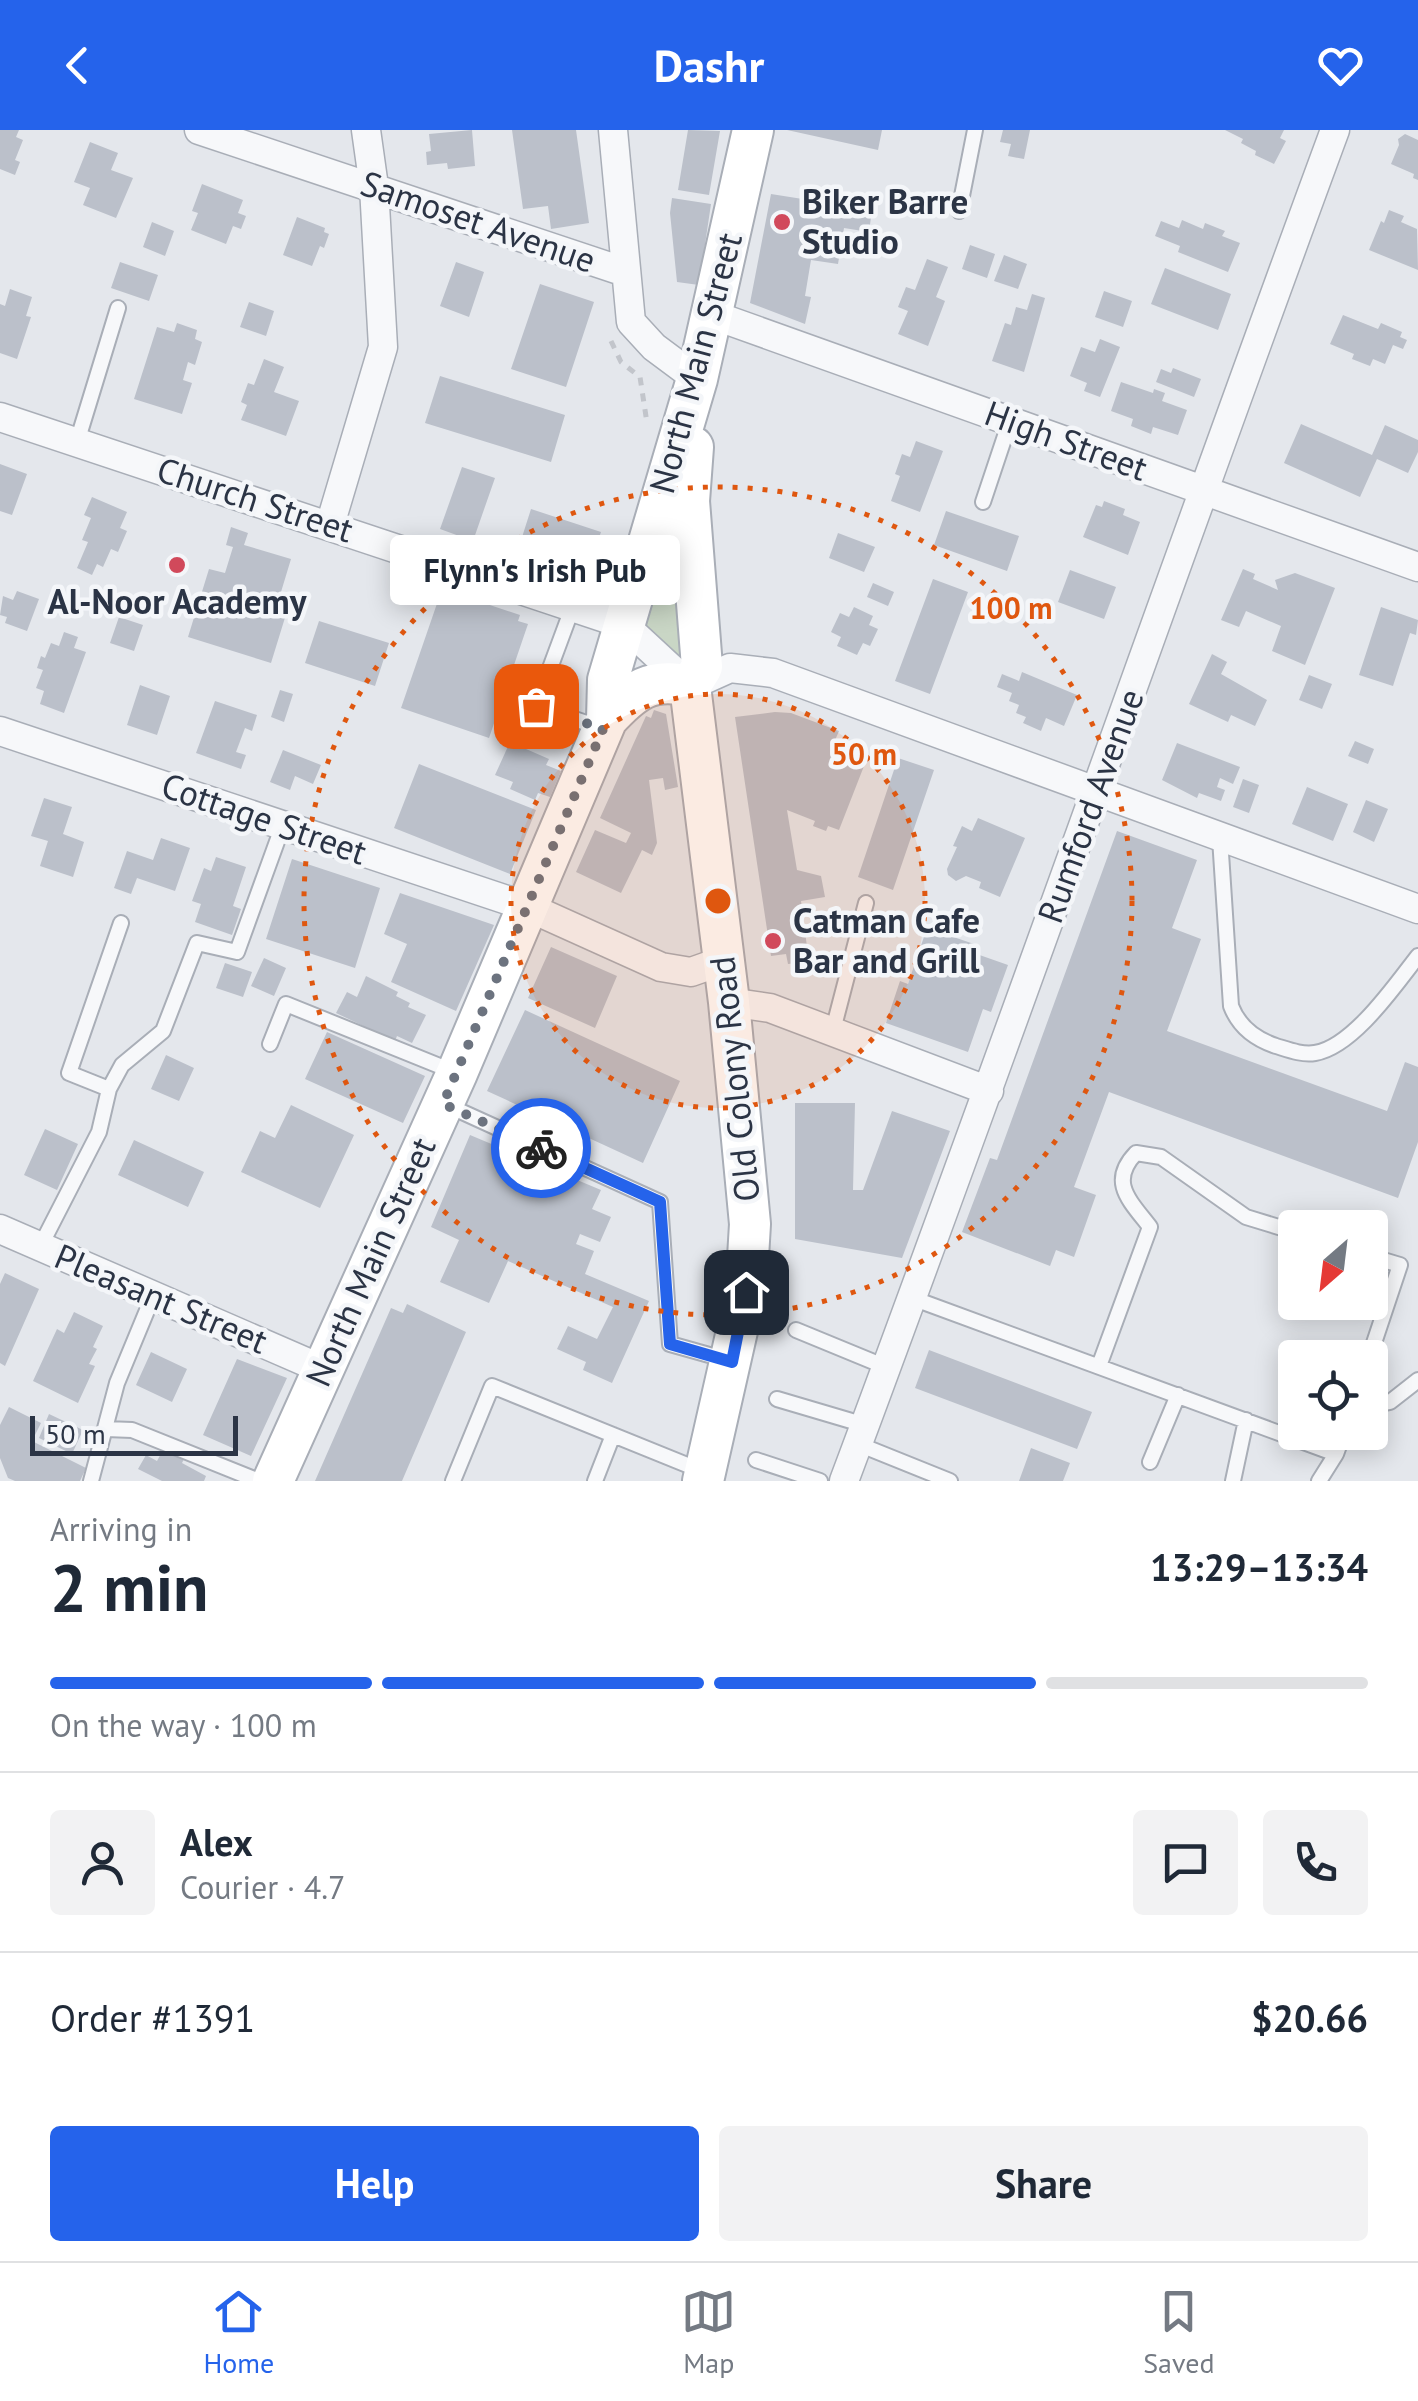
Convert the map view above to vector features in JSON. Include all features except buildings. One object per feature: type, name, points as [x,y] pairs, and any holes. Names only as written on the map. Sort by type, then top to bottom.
[{"type":"main road","name":"North Main Street","points":[[274,1481],[450,1088],[605,724],[608,680],[697,378],[752,130]]},
{"type":"main road","name":"Old Colony Road","points":[[697,378],[689,501],[702,667],[690,686],[729,1002],[750,1224],[746,1292],[704,1476]]},
{"type":"main road","points":[[605,724],[627,698],[644,687],[668,681],[690,686]]},
{"type":"street","name":"Samoset Avenue","points":[[199,130],[625,272],[631,322],[654,346],[697,378]]},
{"type":"street","points":[[330,524],[383,347],[374,187],[366,130]]},
{"type":"street","points":[[612,130],[625,272]]},
{"type":"street","name":"Rumford Avenue","points":[[844,1481],[1097,794],[1202,491],[1335,130]]},
{"type":"street","name":"High Street","points":[[713,315],[1418,567]]},
{"type":"street","name":"Church Street","points":[[0,417],[622,624]]},
{"type":"street","points":[[622,624],[690,686],[730,668],[773,673],[1418,909]]},
{"type":"street","name":"Cottage Street","points":[[0,731],[528,907],[661,967],[691,972],[722,961]]},
{"type":"street","points":[[729,1002],[770,1008],[989,1090]]},
{"type":"street","name":"Pleasant Street","points":[[0,1229],[322,1369]]},
{"type":"lane","points":[[959,210],[975,130]]},
{"type":"lane","points":[[77,442],[118,308]]},
{"type":"lane","points":[[983,502],[1010,421]]},
{"type":"lane","points":[[573,606],[536,706],[605,724]]},
{"type":"lane","points":[[40,1247],[99,1132],[109,1089],[122,1065],[163,1032],[197,943],[237,952],[282,825]]},
{"type":"lane","points":[[1220,838],[1231,1006],[1236,1020],[1250,1034],[1298,1052],[1317,1053],[1335,1045],[1376,1010],[1418,956]]},
{"type":"lane","points":[[833,1030],[866,903]]},
{"type":"lane","points":[[109,1089],[70,1073],[121,923]]},
{"type":"lane","points":[[270,1044],[286,1004],[660,1202],[670,1344],[732,1362]]},
{"type":"lane","points":[[1099,1366],[1150,1227],[1127,1198],[1122,1184],[1124,1165],[1136,1152],[1161,1156],[1246,1217],[1278,1227]]},
{"type":"lane","points":[[1388,1262],[1400,1266],[1388,1302]]},
{"type":"lane","points":[[91,1481],[117,1384],[153,1296]]},
{"type":"lane","points":[[912,1298],[1336,1454]]},
{"type":"lane","points":[[796,1330],[886,1368]]},
{"type":"lane","points":[[1388,1402],[1418,1380]]},
{"type":"lane","points":[[453,1481],[492,1386],[704,1476]]},
{"type":"lane","points":[[1150,1462],[1178,1395]]},
{"type":"lane","points":[[777,1399],[861,1434],[950,1481]]},
{"type":"lane","points":[[1233,1481],[1246,1420]]},
{"type":"lane","points":[[106,1429],[132,1430],[259,1481]]},
{"type":"lane","points":[[594,1481],[614,1435]]},
{"type":"lane","points":[[1319,1481],[1337,1450]]},
{"type":"lane","points":[[756,1460],[820,1481]]},
{"type":"green space","points":[[668,512],[695,671],[640,619]]},
{"type":"way so far","points":[[536,706],[603,729],[443,1104],[541,1148]]},
{"type":"place","name":"Biker Barre Studio","points":[[782,222]]},
{"type":"place","name":"Al-Noor Academy","points":[[177,565]]},
{"type":"place","name":"Flynn's Irish Pub","points":[[536,706]]},
{"type":"place","name":"Catman Cafe Bar and Grill","points":[[773,941]]},
{"type":"route","points":[[541,1148],[660,1202],[670,1344],[732,1362],[746,1292]]}]
